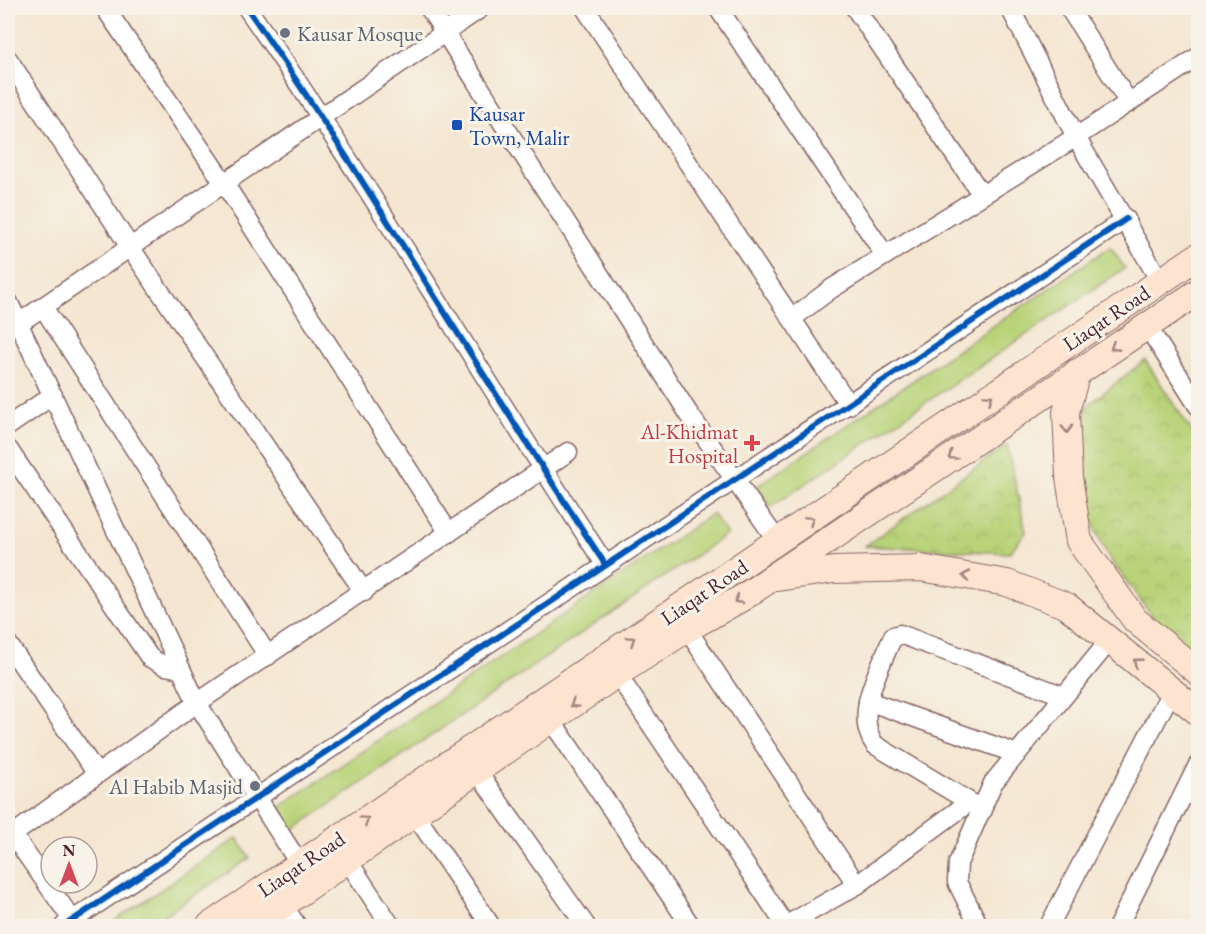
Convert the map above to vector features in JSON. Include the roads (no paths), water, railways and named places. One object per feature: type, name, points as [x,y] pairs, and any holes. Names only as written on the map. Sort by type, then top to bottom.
[{"type":"main road","name":"Liaqat Road","points":[[209,927],[1198,256]]},
{"type":"main road","points":[[252,927],[617,674],[770,580],[1198,292]]},
{"type":"main road","points":[[1077,372],[1066,412],[1069,477],[1079,541],[1135,620],[1198,672]]},
{"type":"main road","points":[[770,580],[834,570],[921,568],[1007,583],[1067,606],[1198,712]]},
{"type":"street","points":[[105,8],[224,183],[448,533]]},
{"type":"street","points":[[247,8],[322,115],[542,469],[605,564]]},
{"type":"street","points":[[429,8],[688,414],[778,542]]},
{"type":"street","points":[[19,323],[444,30],[481,8]]},
{"type":"street","points":[[585,8],[794,317],[849,405]]},
{"type":"street","points":[[718,8],[885,255]]},
{"type":"street","points":[[855,8],[982,195]]},
{"type":"street","points":[[1010,8],[1076,136],[1160,281]]},
{"type":"street","points":[[1069,8],[1129,103]]},
{"type":"street","points":[[794,317],[831,289],[1129,103],[1198,57]]},
{"type":"street","points":[[8,59],[130,247],[364,592]]},
{"type":"street","points":[[568,452],[9,833],[68,924],[605,564],[849,405],[1126,219]]},
{"type":"street","points":[[8,301],[197,703],[255,798],[300,865]]},
{"type":"street","points":[[43,307],[268,656]]},
{"type":"street","points":[[1146,326],[1198,406]]},
{"type":"street","points":[[8,426],[53,396]]},
{"type":"street","points":[[8,449],[150,658],[165,666],[182,669]]},
{"type":"street","points":[[687,629],[857,885]]},
{"type":"street","points":[[976,807],[875,745],[868,737],[866,725],[868,701],[893,636],[900,634],[1064,696]]},
{"type":"street","points":[[979,927],[957,882],[958,863],[976,807],[1110,640]]},
{"type":"street","points":[[8,644],[97,774]]},
{"type":"street","points":[[617,674],[786,926],[857,885],[976,807]]},
{"type":"street","points":[[1049,927],[1172,690]]},
{"type":"street","points":[[868,701],[1017,754]]},
{"type":"street","points":[[551,720],[691,927]]},
{"type":"street","points":[[1118,927],[1198,765]]},
{"type":"street","points":[[477,771],[586,927]]},
{"type":"street","points":[[414,813],[491,927]]},
{"type":"street","points":[[348,861],[391,927]]},
{"type":"street","points":[[283,905],[297,927]]},
{"type":"place","name":"Kausar Mosque","points":[[285,33]]},
{"type":"place","name":"Kausar Town, Malir","points":[[457,125]]},
{"type":"place","name":"Al-Khidmat Hospital","points":[[752,443]]},
{"type":"place","name":"Al Habib Masjid","points":[[255,786]]}]
